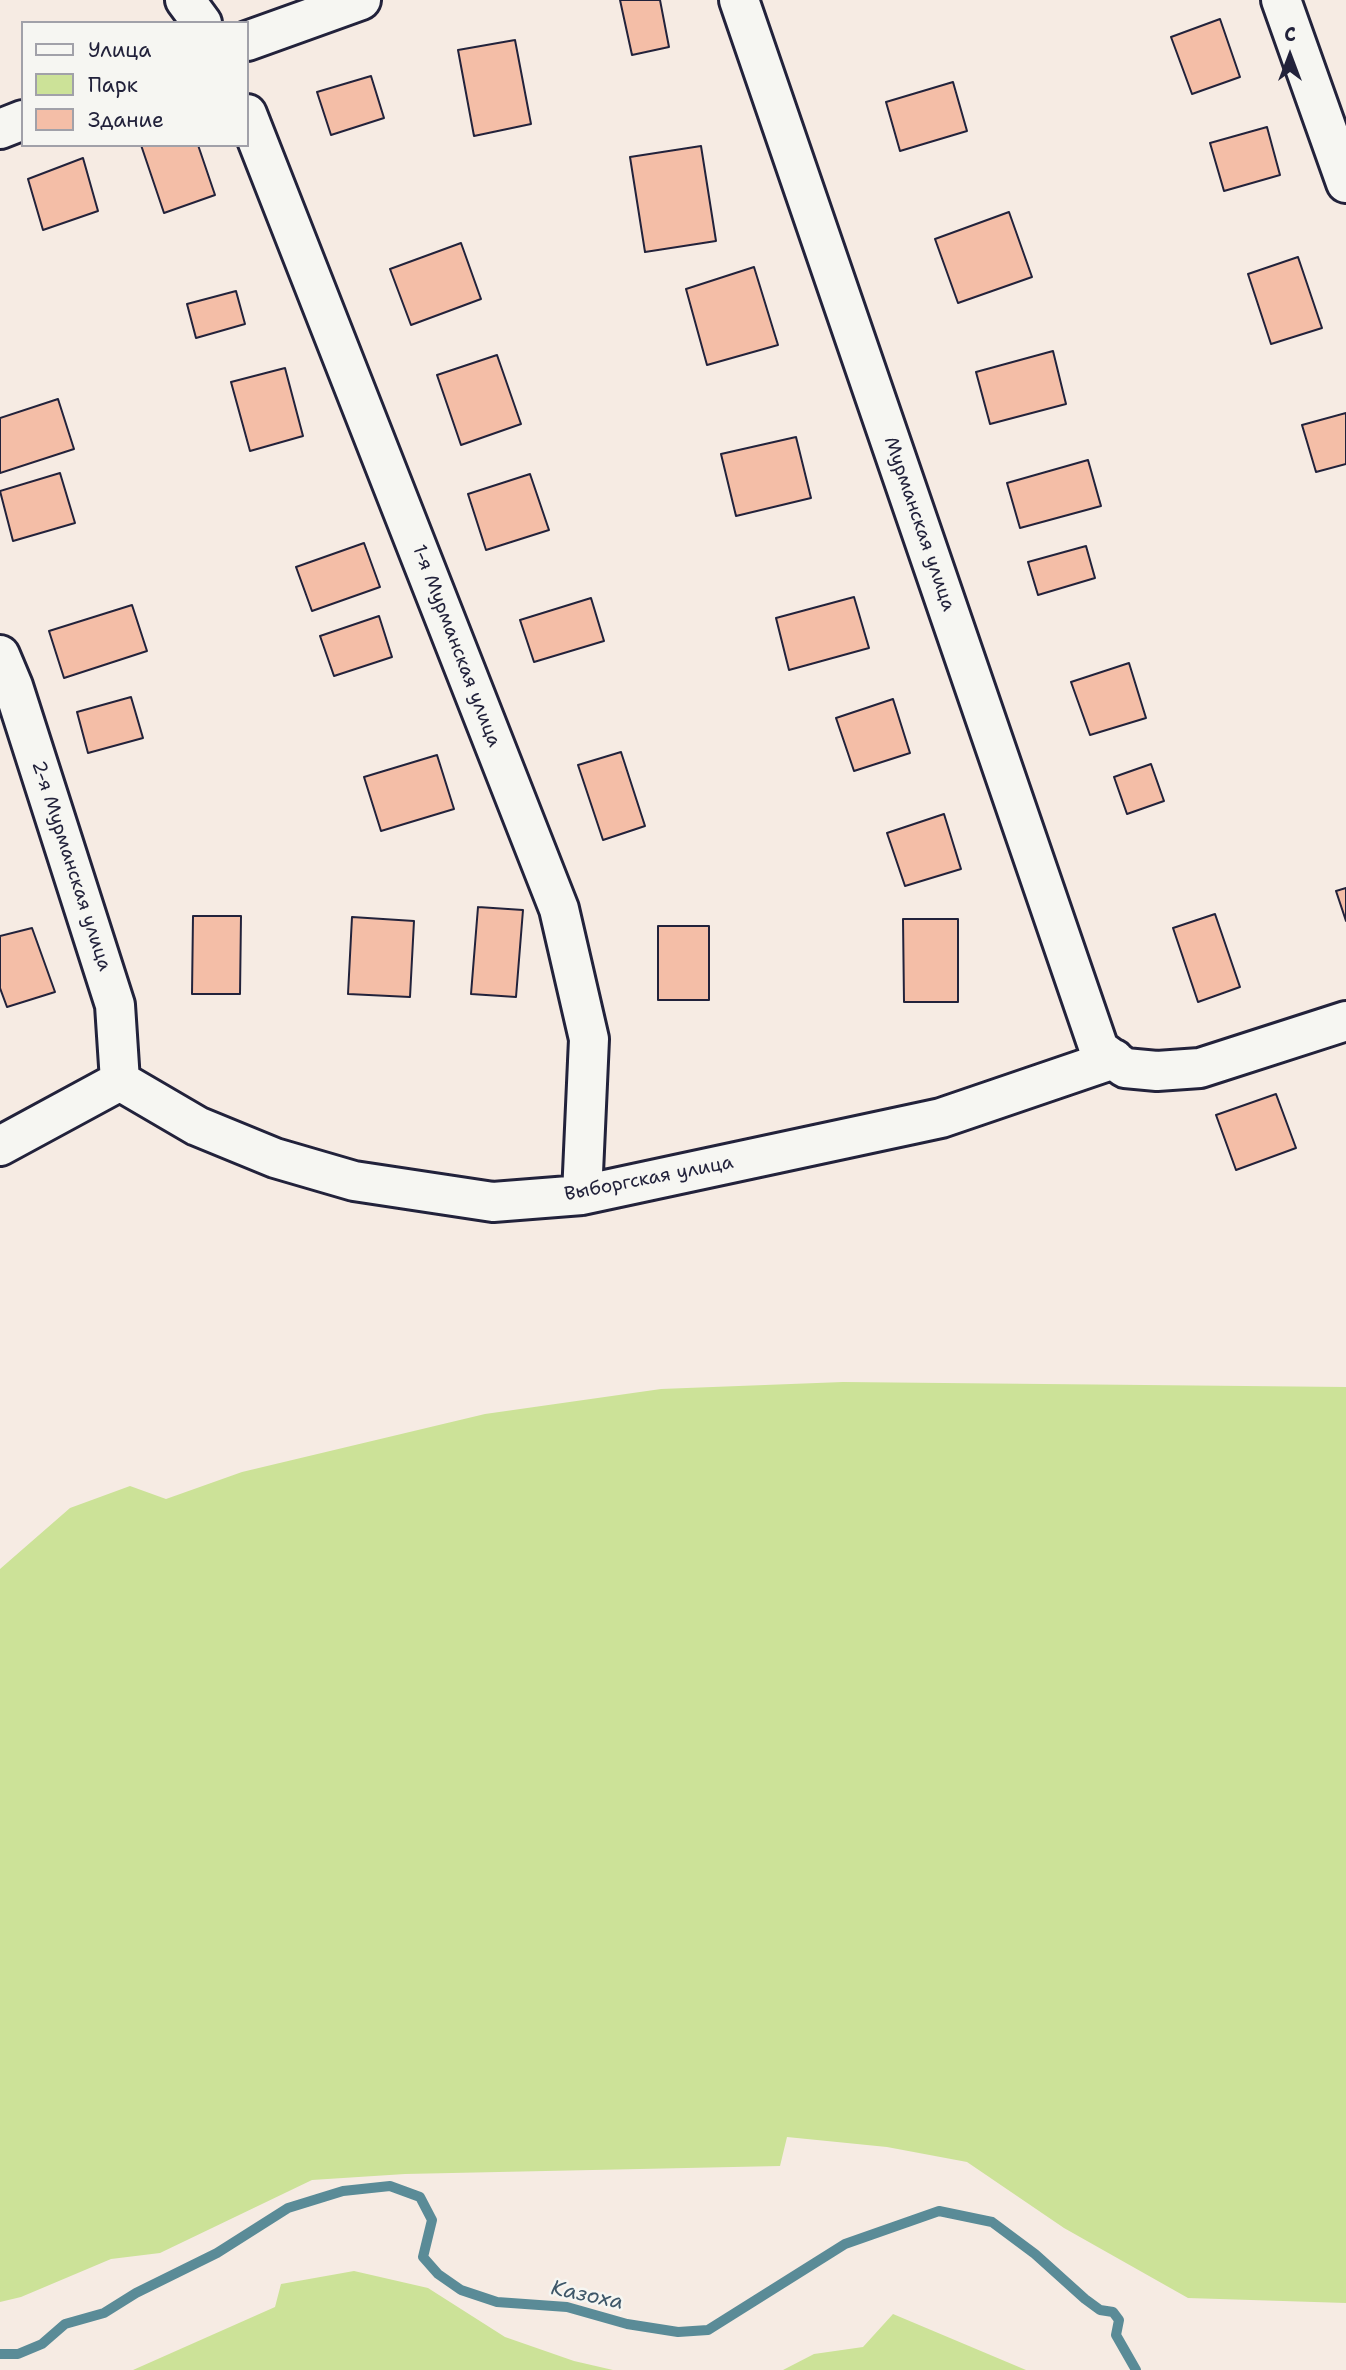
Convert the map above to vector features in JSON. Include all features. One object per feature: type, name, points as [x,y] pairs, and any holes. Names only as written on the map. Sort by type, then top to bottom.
[{"type":"street","points":[[185,0],[201,21]]},
{"type":"street","points":[[248,41],[361,0]]},
{"type":"street","name":"Мурманская улица","points":[[739,0],[1106,1054]]},
{"type":"street","points":[[1281,0],[1346,183]]},
{"type":"street","name":"1-я Мурманская улица","points":[[248,117],[559,909],[589,1039],[582,1195]]},
{"type":"street","points":[[0,129],[21,122]]},
{"type":"street","name":"2-я Мурманская улица","points":[[0,655],[115,1005],[120,1081]]},
{"type":"street","points":[[1106,1054],[1125,1068],[1157,1071],[1200,1068],[1346,1021]]},
{"type":"street","name":"Выборгская улица","points":[[120,1081],[197,1126],[275,1158],[354,1181],[493,1202],[582,1195],[941,1118],[1106,1054]]},
{"type":"street","points":[[0,1146],[120,1081]]},
{"type":"green space","points":[[843,1382],[1346,1387],[1346,2303],[1188,2298],[1064,2228],[967,2162],[887,2147],[787,2137],[780,2166],[405,2174],[312,2180],[160,2253],[111,2259],[21,2297],[0,2302],[0,1569],[70,1508],[130,1486],[166,1499],[242,1472],[485,1414],[661,1389]]},
{"type":"green space","points":[[354,2271],[428,2288],[505,2337],[574,2361],[613,2370],[133,2370],[275,2307],[281,2284]]},
{"type":"green space","points":[[893,2314],[1026,2370],[783,2370],[814,2354],[863,2347]]},
{"type":"building","points":[[620,0],[660,0],[669,47],[632,55]]},
{"type":"building","points":[[1220,19],[1240,77],[1192,94],[1171,37]]},
{"type":"building","points":[[515,40],[531,124],[474,136],[458,50]]},
{"type":"building","points":[[371,76],[384,118],[331,135],[317,92]]},
{"type":"building","points":[[953,82],[967,131],[900,151],[886,102]]},
{"type":"building","points":[[1267,127],[1280,175],[1224,191],[1210,143]]},
{"type":"building","points":[[701,146],[716,241],[645,252],[630,157]]},
{"type":"building","points":[[142,147],[199,147],[215,195],[164,213]]},
{"type":"building","points":[[83,158],[98,211],[43,230],[28,179]]},
{"type":"building","points":[[1009,212],[1032,277],[958,303],[935,239]]},
{"type":"building","points":[[461,243],[481,299],[411,325],[390,269]]},
{"type":"building","points":[[1298,257],[1322,328],[1271,344],[1248,274]]},
{"type":"building","points":[[754,267],[778,345],[707,365],[686,289]]},
{"type":"building","points":[[236,291],[245,324],[196,338],[187,304]]},
{"type":"building","points":[[1053,351],[1066,404],[990,424],[976,372]]},
{"type":"building","points":[[497,355],[521,424],[461,445],[437,375]]},
{"type":"building","points":[[285,368],[303,436],[250,451],[231,382]]},
{"type":"building","points":[[58,399],[74,449],[0,473],[0,418]]},
{"type":"building","points":[[1346,413],[1346,464],[1316,472],[1302,425]]},
{"type":"building","points":[[796,437],[811,498],[736,516],[721,454]]},
{"type":"building","points":[[1088,460],[1101,506],[1020,528],[1007,483]]},
{"type":"building","points":[[60,473],[75,523],[13,541],[0,491]]},
{"type":"building","points":[[530,474],[549,530],[486,550],[468,494]]},
{"type":"building","points":[[364,543],[380,587],[312,611],[296,567]]},
{"type":"building","points":[[1086,546],[1095,578],[1038,595],[1028,562]]},
{"type":"building","points":[[854,597],[869,648],[789,670],[776,618]]},
{"type":"building","points":[[591,598],[604,641],[534,662],[520,620]]},
{"type":"building","points":[[132,605],[147,651],[64,678],[49,631]]},
{"type":"building","points":[[379,616],[392,657],[334,676],[320,636]]},
{"type":"building","points":[[1129,663],[1146,718],[1090,735],[1071,682]]},
{"type":"building","points":[[131,697],[143,738],[88,753],[77,712]]},
{"type":"building","points":[[893,699],[910,753],[854,771],[836,718]]},
{"type":"building","points":[[621,752],[645,826],[603,840],[578,765]]},
{"type":"building","points":[[437,755],[454,809],[381,831],[364,777]]},
{"type":"building","points":[[1151,764],[1164,801],[1127,814],[1114,777]]},
{"type":"building","points":[[944,814],[961,869],[905,886],[887,833]]},
{"type":"building","points":[[1346,888],[1346,921],[1336,891]]},
{"type":"building","points":[[478,907],[523,910],[516,997],[471,994]]},
{"type":"building","points":[[1215,914],[1240,987],[1198,1002],[1173,928]]},
{"type":"building","points":[[193,916],[241,916],[240,994],[192,994]]},
{"type":"building","points":[[352,917],[414,921],[410,997],[348,994]]},
{"type":"building","points":[[903,919],[958,919],[958,1002],[904,1002]]},
{"type":"building","points":[[658,926],[709,926],[709,1000],[658,1000]]},
{"type":"building","points":[[32,928],[55,992],[7,1007],[0,988],[0,936]]},
{"type":"building","points":[[1276,1094],[1296,1148],[1236,1170],[1216,1115]]},
{"type":"waterway","name":"Казоха","points":[[0,2354],[18,2354],[42,2344],[65,2324],[104,2313],[136,2293],[217,2253],[288,2208],[343,2191],[390,2186],[420,2197],[432,2220],[423,2257],[438,2274],[461,2290],[497,2302],[567,2307],[627,2324],[678,2332],[708,2330],[845,2244],[939,2211],[992,2222],[1035,2254],[1085,2299],[1100,2310],[1113,2312],[1119,2320],[1116,2335],[1136,2370]]}]
